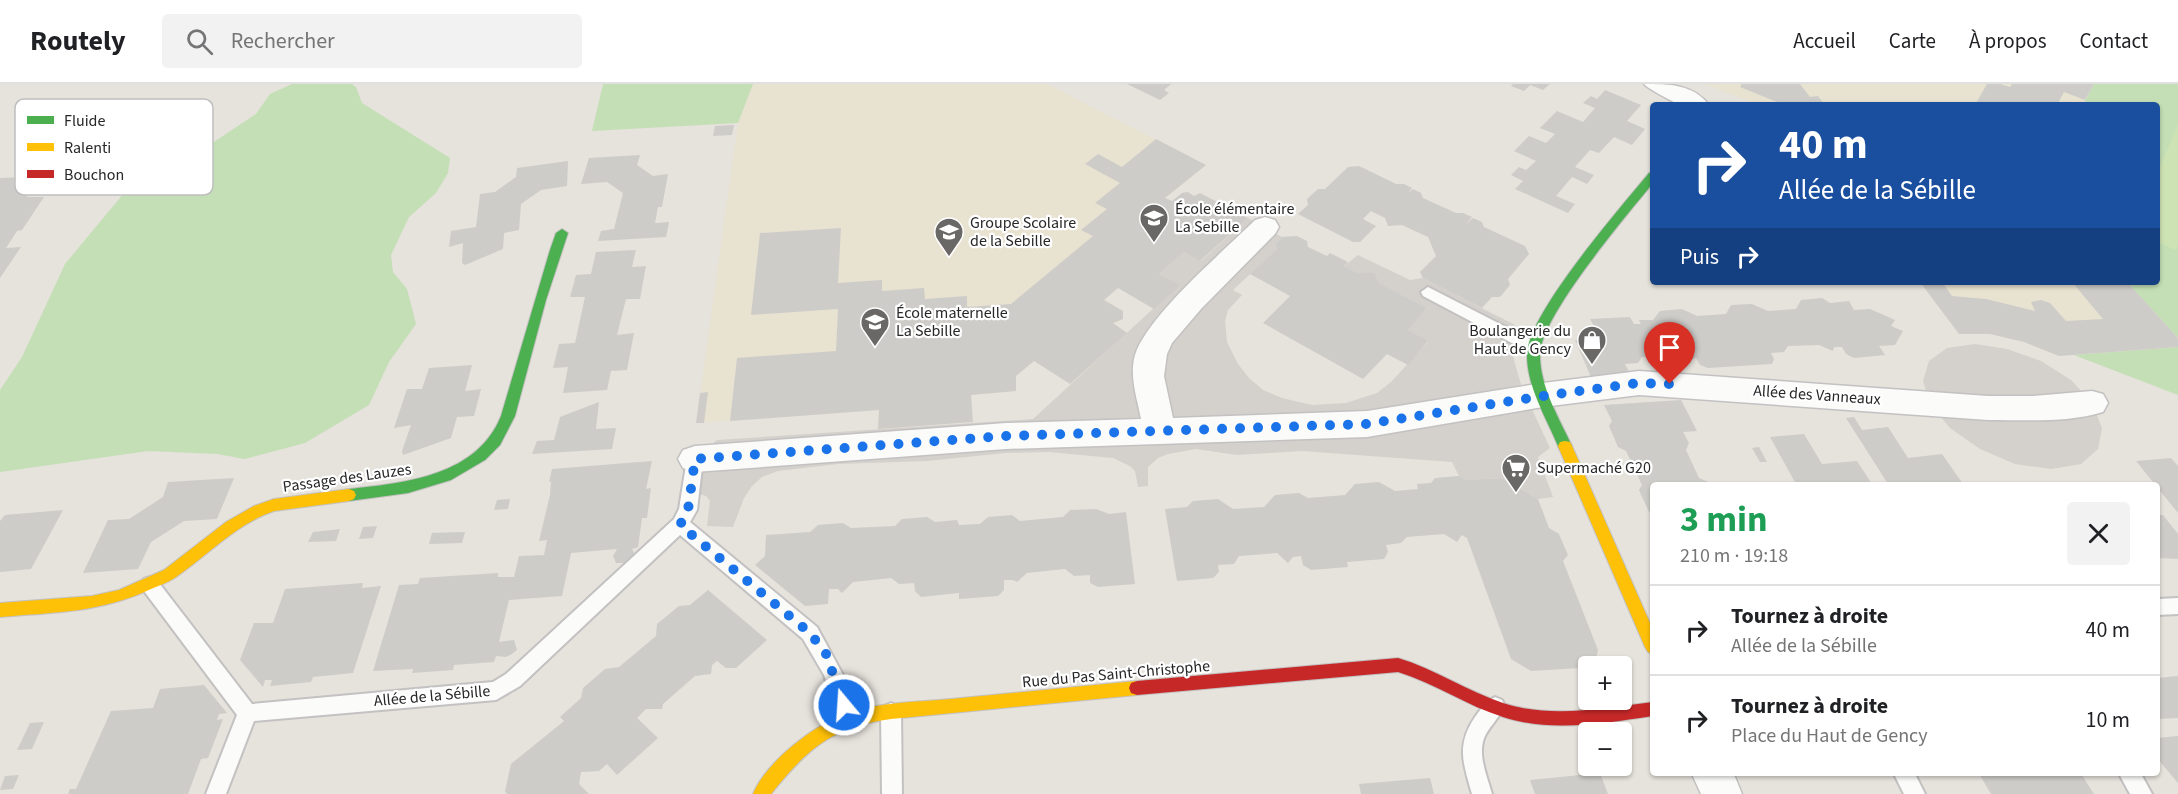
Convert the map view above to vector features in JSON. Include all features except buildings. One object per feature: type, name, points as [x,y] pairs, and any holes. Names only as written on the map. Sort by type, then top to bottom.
[{"type":"street","points":[[1657,84],[1692,102]]},
{"type":"street","points":[[1650,180],[1601,241],[1555,305],[1534,338],[1532,347],[1536,374],[1543,396],[1650,640]]},
{"type":"street","points":[[1160,431],[1148,376],[1151,354],[1161,336],[1190,301],[1265,227]]},
{"type":"street","name":"Passage des Lauzes","points":[[0,610],[92,603],[121,596],[150,585],[170,574],[231,526],[259,510],[274,505],[312,499],[416,487],[452,473],[479,456],[496,440],[507,416],[546,278],[562,233]]},
{"type":"street","name":"Allée des Vanneaux","points":[[695,459],[1006,436],[1367,424],[1639,383],[1988,408],[2033,408],[2092,403]]},
{"type":"street","name":"Rue du Pas Saint-Christophe","points":[[761,794],[797,751],[813,738],[848,720],[891,712],[1168,685],[1398,665],[1417,668],[1432,674],[1495,706],[1517,714],[1552,718],[1650,710]]},
{"type":"street","points":[[1713,776],[1722,794]]},
{"type":"lane","points":[[1428,292],[1532,347]]},
{"type":"lane","name":"Allée de la Sébille","points":[[247,713],[496,691],[513,680],[680,525],[688,510],[695,459]]},
{"type":"lane","points":[[680,525],[810,633],[826,654],[840,689],[848,720]]},
{"type":"lane","points":[[150,585],[247,713],[216,794]]},
{"type":"lane","points":[[2160,607],[2178,606]]},
{"type":"lane","points":[[1482,794],[1470,755],[1471,742],[1480,724],[1495,706]]},
{"type":"lane","points":[[891,712],[892,794]]},
{"type":"lane","points":[[1905,776],[1915,794]]},
{"type":"lane","points":[[2131,776],[2142,794]]},
{"type":"shaded area","name":"Groupe Scolaire de la Sebille","points":[[753,84],[1047,84],[1206,165],[1166,198],[1172,201],[1182,193],[1188,192],[1194,195],[1200,193],[1248,218],[1200,261],[1159,273],[1180,285],[1118,288],[1104,299],[1123,311],[1123,319],[1114,324],[1127,333],[1070,384],[1034,361],[1016,376],[1016,391],[971,395],[973,422],[878,429],[879,410],[696,423],[738,123]]},
{"type":"shaded area","points":[[1705,84],[2094,84],[2085,102],[1751,102]]},
{"type":"shaded area","points":[[1248,218],[1282,237],[1275,244],[1277,249],[1233,290],[1242,295],[1228,310],[1225,321],[1227,342],[1238,364],[1249,378],[1263,390],[1282,398],[1312,405],[1346,403],[1377,393],[1391,382],[1428,342],[1408,330],[1427,308],[1379,283],[1375,273],[1358,273],[1344,266],[1358,255],[1410,280],[1423,278],[1515,325],[1511,337],[1514,360],[1522,388],[1550,448],[1538,457],[1553,497],[1538,499],[1502,478],[1467,480],[1459,476],[1452,462],[1302,451],[1237,455],[1196,449],[1158,458],[1148,467],[1148,486],[1138,487],[1135,471],[1113,458],[1049,452],[1006,453],[927,461],[838,464],[778,471],[762,477],[752,486],[744,498],[733,527],[707,526],[710,501],[706,496],[699,494],[698,455],[717,440],[1033,419],[1179,285],[1159,274],[1184,252],[1201,261]]},
{"type":"shaded area","points":[[1922,285],[2130,285],[2178,338],[2178,347],[2059,356],[2024,342],[1990,334],[1959,334]]},
{"type":"shaded area","points":[[1975,344],[2007,349],[2041,361],[2071,380],[2092,403],[2102,428],[2098,449],[2081,464],[2051,469],[2015,464],[1980,449],[1950,428],[1930,404],[1923,381],[1929,361],[1947,348]]},
{"type":"green space","points":[[292,84],[352,84],[356,87],[362,103],[450,158],[448,173],[436,193],[409,217],[391,255],[393,272],[407,289],[416,324],[389,362],[369,405],[305,443],[245,459],[217,454],[148,451],[0,472],[0,390],[22,357],[65,264],[122,195],[213,195],[213,142],[256,114],[270,94]]},
{"type":"green space","points":[[603,84],[753,84],[738,123],[592,131]]},
{"type":"green space","points":[[2094,84],[2178,84],[2178,338],[2130,285],[2160,285],[2160,102],[2085,102]]},
{"type":"green space","points":[[2178,124],[2178,244],[2176,250],[2160,243],[2160,167]]},
{"type":"green space","points":[[2178,347],[2178,395],[2074,355]]},
{"type":"traffic: fast","points":[[1565,446],[1544,401],[1536,376],[1533,352],[1537,336],[1564,290],[1650,180]]},
{"type":"traffic: fast","points":[[349,495],[408,487],[446,476],[480,456],[495,441],[508,416],[540,300],[562,233]]},
{"type":"traffic: slow","points":[[1565,446],[1650,640]]},
{"type":"traffic: slow","points":[[0,610],[92,603],[121,596],[169,574],[231,526],[259,510],[274,505],[349,495]]},
{"type":"traffic: slow","points":[[761,794],[812,739],[834,726],[862,716],[891,711],[1137,688]]},
{"type":"traffic: jam","points":[[1137,688],[1398,665],[1425,674],[1490,705],[1521,715],[1578,718],[1650,709]]},
{"type":"place","name":"École élémentaire La Sebille","points":[[1154,244]]},
{"type":"place","name":"Groupe Scolaire de la Sebille","points":[[949,258]]},
{"type":"place","name":"École maternelle La Sebille","points":[[875,348]]},
{"type":"place","name":"Boulangerie du Haut de Gency","points":[[1592,366]]},
{"type":"place","name":"Supermaché G20","points":[[1516,494]]},
{"type":"route","points":[[844,705],[826,654],[810,633],[680,525],[688,510],[695,459],[1006,436],[1367,424],[1639,383],[1670,384]]}]
